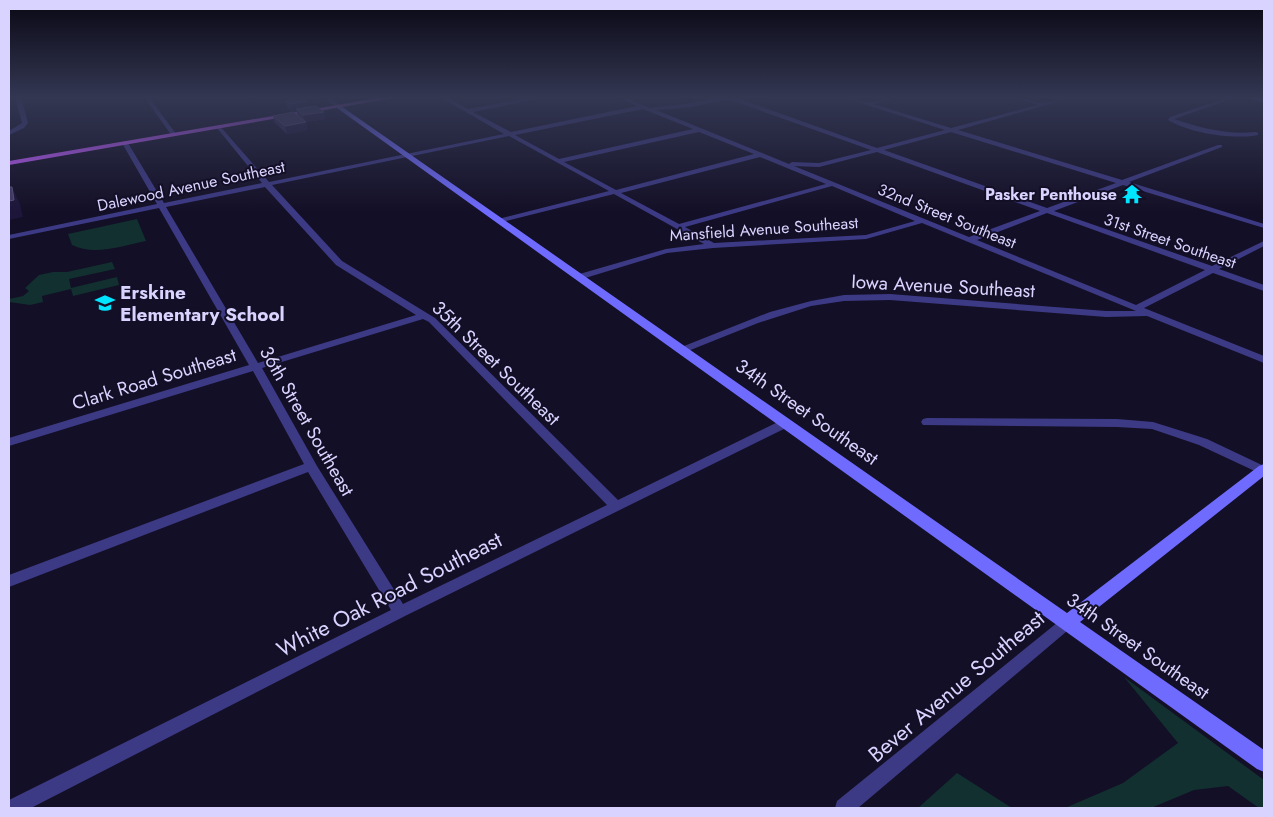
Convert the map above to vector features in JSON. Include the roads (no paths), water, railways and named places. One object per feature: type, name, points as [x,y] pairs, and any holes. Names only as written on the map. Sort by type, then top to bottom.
[{"type":"main road","points":[[9,163],[173,135]]},
{"type":"street","name":"35th Street Southeast","points":[[226,135],[267,184],[339,263],[354,274],[425,314],[616,507]]},
{"type":"street","name":"34th Street Southeast","points":[[379,135],[1264,762]]},
{"type":"street","name":"Dalewood Avenue Southeast","points":[[9,238],[504,135]]},
{"type":"street","points":[[511,135],[713,246]]},
{"type":"street","points":[[558,161],[675,135]]},
{"type":"street","name":"32nd Street Southeast","points":[[711,135],[1264,360]]},
{"type":"street","name":"31st Street Southeast","points":[[837,135],[1047,212],[1264,288]]},
{"type":"street","points":[[779,162],[819,164],[932,135]]},
{"type":"street","points":[[967,135],[1264,226]]},
{"type":"street","points":[[1231,135],[1248,135]]},
{"type":"street","name":"36th Street Southeast","points":[[125,143],[311,466],[400,612]]},
{"type":"street","points":[[969,240],[1220,146]]},
{"type":"street","points":[[501,221],[760,155]]},
{"type":"street","points":[[678,227],[833,184]]},
{"type":"street","name":"Mansfield Avenue Southeast","points":[[580,277],[666,251],[713,246],[866,237],[922,221]]},
{"type":"street","points":[[1137,308],[1264,243]]},
{"type":"street","name":"Iowa Avenue Southeast","points":[[683,350],[798,306],[856,296],[1106,314],[1151,314]]},
{"type":"street","name":"Clark Road Southeast","points":[[9,442],[425,314]]},
{"type":"street","points":[[927,422],[1117,423],[1153,426],[1203,442],[1264,470]]},
{"type":"street","name":"White Oak Road Southeast","points":[[12,808],[400,612],[786,423]]},
{"type":"street","points":[[9,581],[311,466]]},
{"type":"street","name":"Bever Avenue Southeast","points":[[844,808],[1068,622],[1264,470]]},
{"type":"place","name":"Pasker Penthouse","points":[[1132,194]]},
{"type":"place","name":"Erskine Elementary School","points":[[105,303]]}]
